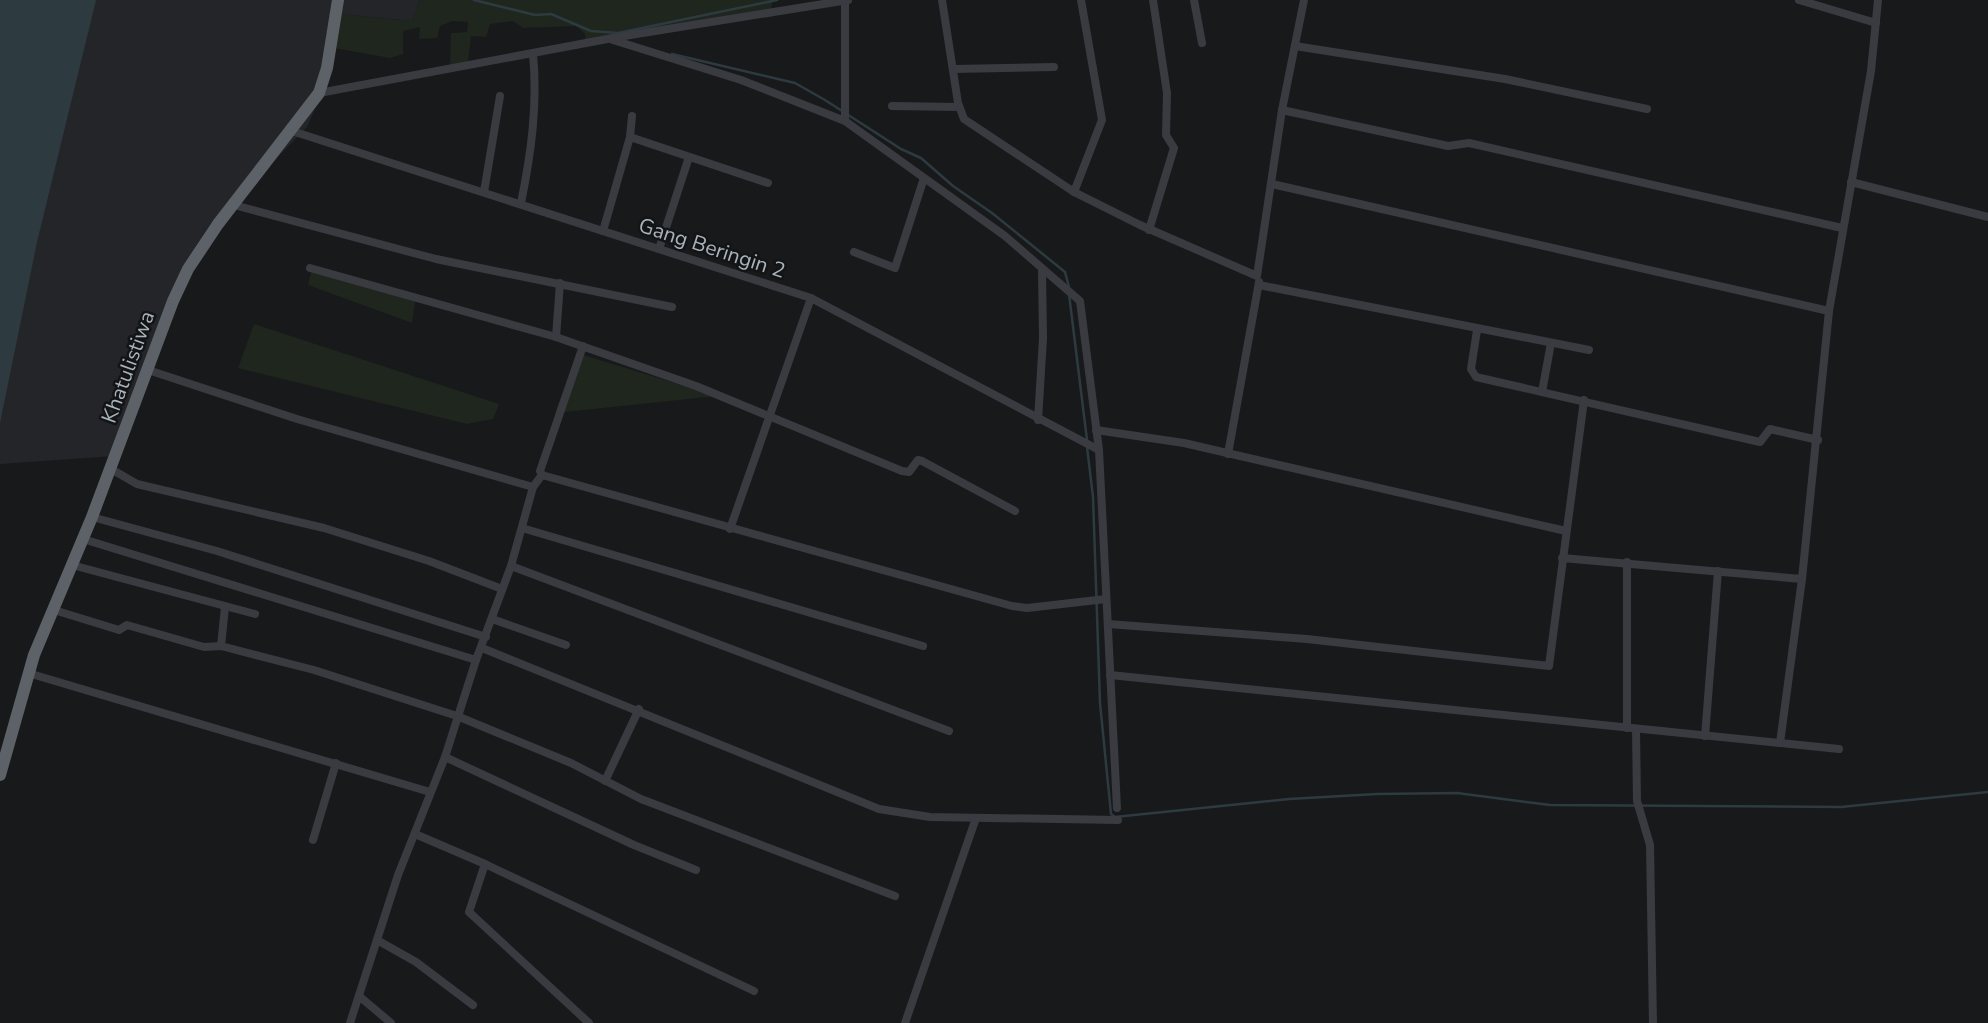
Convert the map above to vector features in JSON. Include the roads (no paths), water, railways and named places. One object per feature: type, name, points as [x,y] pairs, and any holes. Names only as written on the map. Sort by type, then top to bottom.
[{"type":"highway","name":"Khatulistiwa","points":[[0,775],[28,673],[188,269],[319,93],[327,68],[338,0]]},
{"type":"street","points":[[319,93],[614,38],[847,0],[845,119]]},
{"type":"street","points":[[942,0],[959,107],[964,119],[1074,192],[1258,280],[1477,330],[1589,350]]},
{"type":"street","points":[[1074,192],[1102,120],[1082,0]]},
{"type":"street","points":[[1149,230],[1174,148],[1166,135],[1167,93],[1153,0]]},
{"type":"street","points":[[1194,0],[1202,43]]},
{"type":"street","points":[[1228,454],[1258,280],[1282,110],[1304,0]]},
{"type":"street","points":[[1799,0],[1875,23]]},
{"type":"street","points":[[1780,743],[1818,440],[1829,311],[1871,72],[1878,0]]},
{"type":"street","points":[[614,38],[741,80],[845,119],[1005,236],[1062,288],[1079,298],[1096,430],[1117,808]]},
{"type":"street","points":[[1295,46],[1505,79],[1647,109]]},
{"type":"street","points":[[521,204],[533,142],[536,82],[533,54]]},
{"type":"street","points":[[953,69],[1054,67]]},
{"type":"street","points":[[484,192],[500,96]]},
{"type":"street","points":[[892,106],[959,107]]},
{"type":"street","points":[[1282,110],[1448,146],[1469,143],[1842,228]]},
{"type":"street","points":[[603,231],[631,137],[632,116]]},
{"type":"street","name":"Gang Beringin 2","points":[[292,131],[811,298],[1095,449]]},
{"type":"street","points":[[631,137],[768,183]]},
{"type":"street","points":[[659,249],[689,157]]},
{"type":"street","points":[[854,252],[895,268],[924,178]]},
{"type":"street","points":[[1851,181],[1988,216]]},
{"type":"street","points":[[1272,184],[1829,311]]},
{"type":"street","points":[[234,205],[436,259],[672,307]]},
{"type":"street","points":[[310,268],[583,346],[769,415],[902,471],[909,472],[918,460],[922,460],[1015,511]]},
{"type":"street","points":[[1038,420],[1043,338],[1042,270]]},
{"type":"street","points":[[556,337],[560,283]]},
{"type":"street","points":[[730,529],[811,298]]},
{"type":"street","points":[[1477,330],[1471,369],[1473,376],[1760,442],[1770,429],[1818,440]]},
{"type":"street","points":[[1542,392],[1551,343]]},
{"type":"street","points":[[542,475],[540,471],[553,428],[583,346]]},
{"type":"street","points":[[148,370],[297,419],[533,488]]},
{"type":"street","points":[[1108,624],[1307,639],[1549,666],[1584,400]]},
{"type":"street","points":[[1096,430],[1228,454],[1566,531]]},
{"type":"street","points":[[111,469],[137,484],[324,528],[406,553],[502,589]]},
{"type":"street","points":[[350,1023],[377,940],[445,757],[476,660],[511,566],[533,488],[542,475]]},
{"type":"street","points":[[542,475],[1012,606],[1041,607],[1104,599]]},
{"type":"street","points":[[92,517],[217,551],[486,637]]},
{"type":"street","points":[[522,528],[922,646]]},
{"type":"street","points":[[83,539],[476,660]]},
{"type":"street","points":[[1562,558],[1802,579]]},
{"type":"street","points":[[1627,562],[1632,729],[1638,806],[1650,845],[1653,1023]]},
{"type":"street","points":[[72,565],[255,614]]},
{"type":"street","points":[[511,566],[949,731]]},
{"type":"street","points":[[1705,736],[1718,571]]},
{"type":"street","points":[[221,646],[225,607]]},
{"type":"street","points":[[54,610],[120,629],[127,625],[204,647],[221,646],[314,670],[457,716],[664,808],[895,896]]},
{"type":"street","points":[[492,619],[566,645]]},
{"type":"street","points":[[481,648],[639,709],[865,804],[930,817],[1118,820]]},
{"type":"street","points":[[28,673],[430,792]]},
{"type":"street","points":[[1110,675],[1839,749]]},
{"type":"street","points":[[605,781],[639,709]]},
{"type":"street","points":[[445,757],[634,845],[696,870]]},
{"type":"street","points":[[313,841],[336,763]]},
{"type":"street","points":[[905,1023],[976,818]]},
{"type":"street","points":[[415,834],[485,864],[754,991]]},
{"type":"street","points":[[485,864],[469,912],[589,1023]]},
{"type":"street","points":[[377,940],[416,962],[472,1005]]},
{"type":"street","points":[[359,996],[391,1023]]},
{"type":"waterway","points":[[474,0],[535,15],[551,14],[591,31],[618,33],[777,0]]},
{"type":"waterway","points":[[672,54],[795,83],[825,100],[901,149],[921,158],[1065,272],[1069,287]]},
{"type":"waterway","points":[[1069,294],[1087,440]]},
{"type":"waterway","points":[[1087,447],[1093,497],[1100,703],[1111,814],[1115,817],[1289,799],[1377,794],[1457,793],[1550,805],[1841,807],[1988,792]]}]
